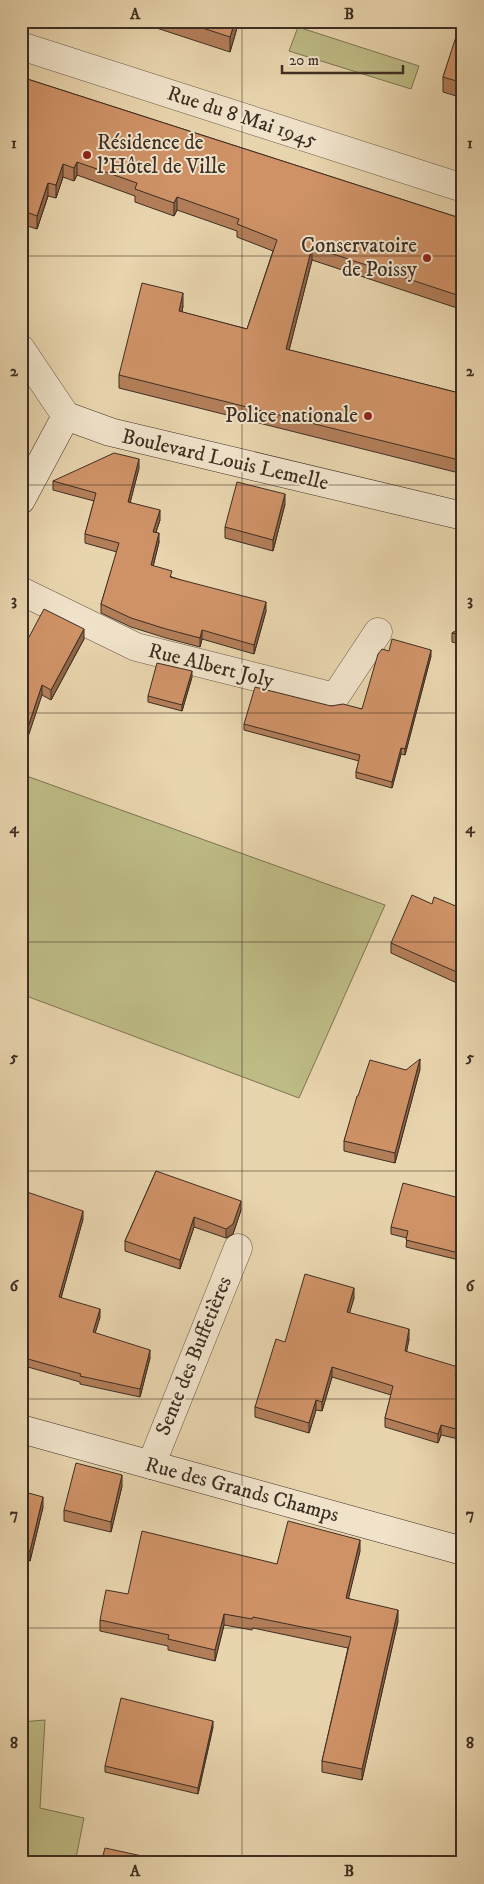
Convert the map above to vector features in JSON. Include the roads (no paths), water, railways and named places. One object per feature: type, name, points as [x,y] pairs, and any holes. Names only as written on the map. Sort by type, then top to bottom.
[{"type":"street","name":"Rue du 8 Mai 1945","points":[[21,46],[463,188]]},
{"type":"street","points":[[21,350],[66,416],[21,500]]},
{"type":"street","name":"Boulevard Louis Lemelle","points":[[66,416],[110,432],[463,516]]},
{"type":"street","name":"Rue Albert Joly","points":[[21,591],[136,647],[335,697],[378,632]]},
{"type":"street","name":"Sente des Buffetières","points":[[151,1465],[238,1248]]},
{"type":"street","name":"Rue des Grands Champs","points":[[21,1429],[463,1551]]},
{"type":"place","name":"Résidence de l'Hôtel de Ville","points":[[87,155]]},
{"type":"place","name":"Conservatoire de Poissy","points":[[427,258]]},
{"type":"place","name":"Police nationale","points":[[368,416]]}]
